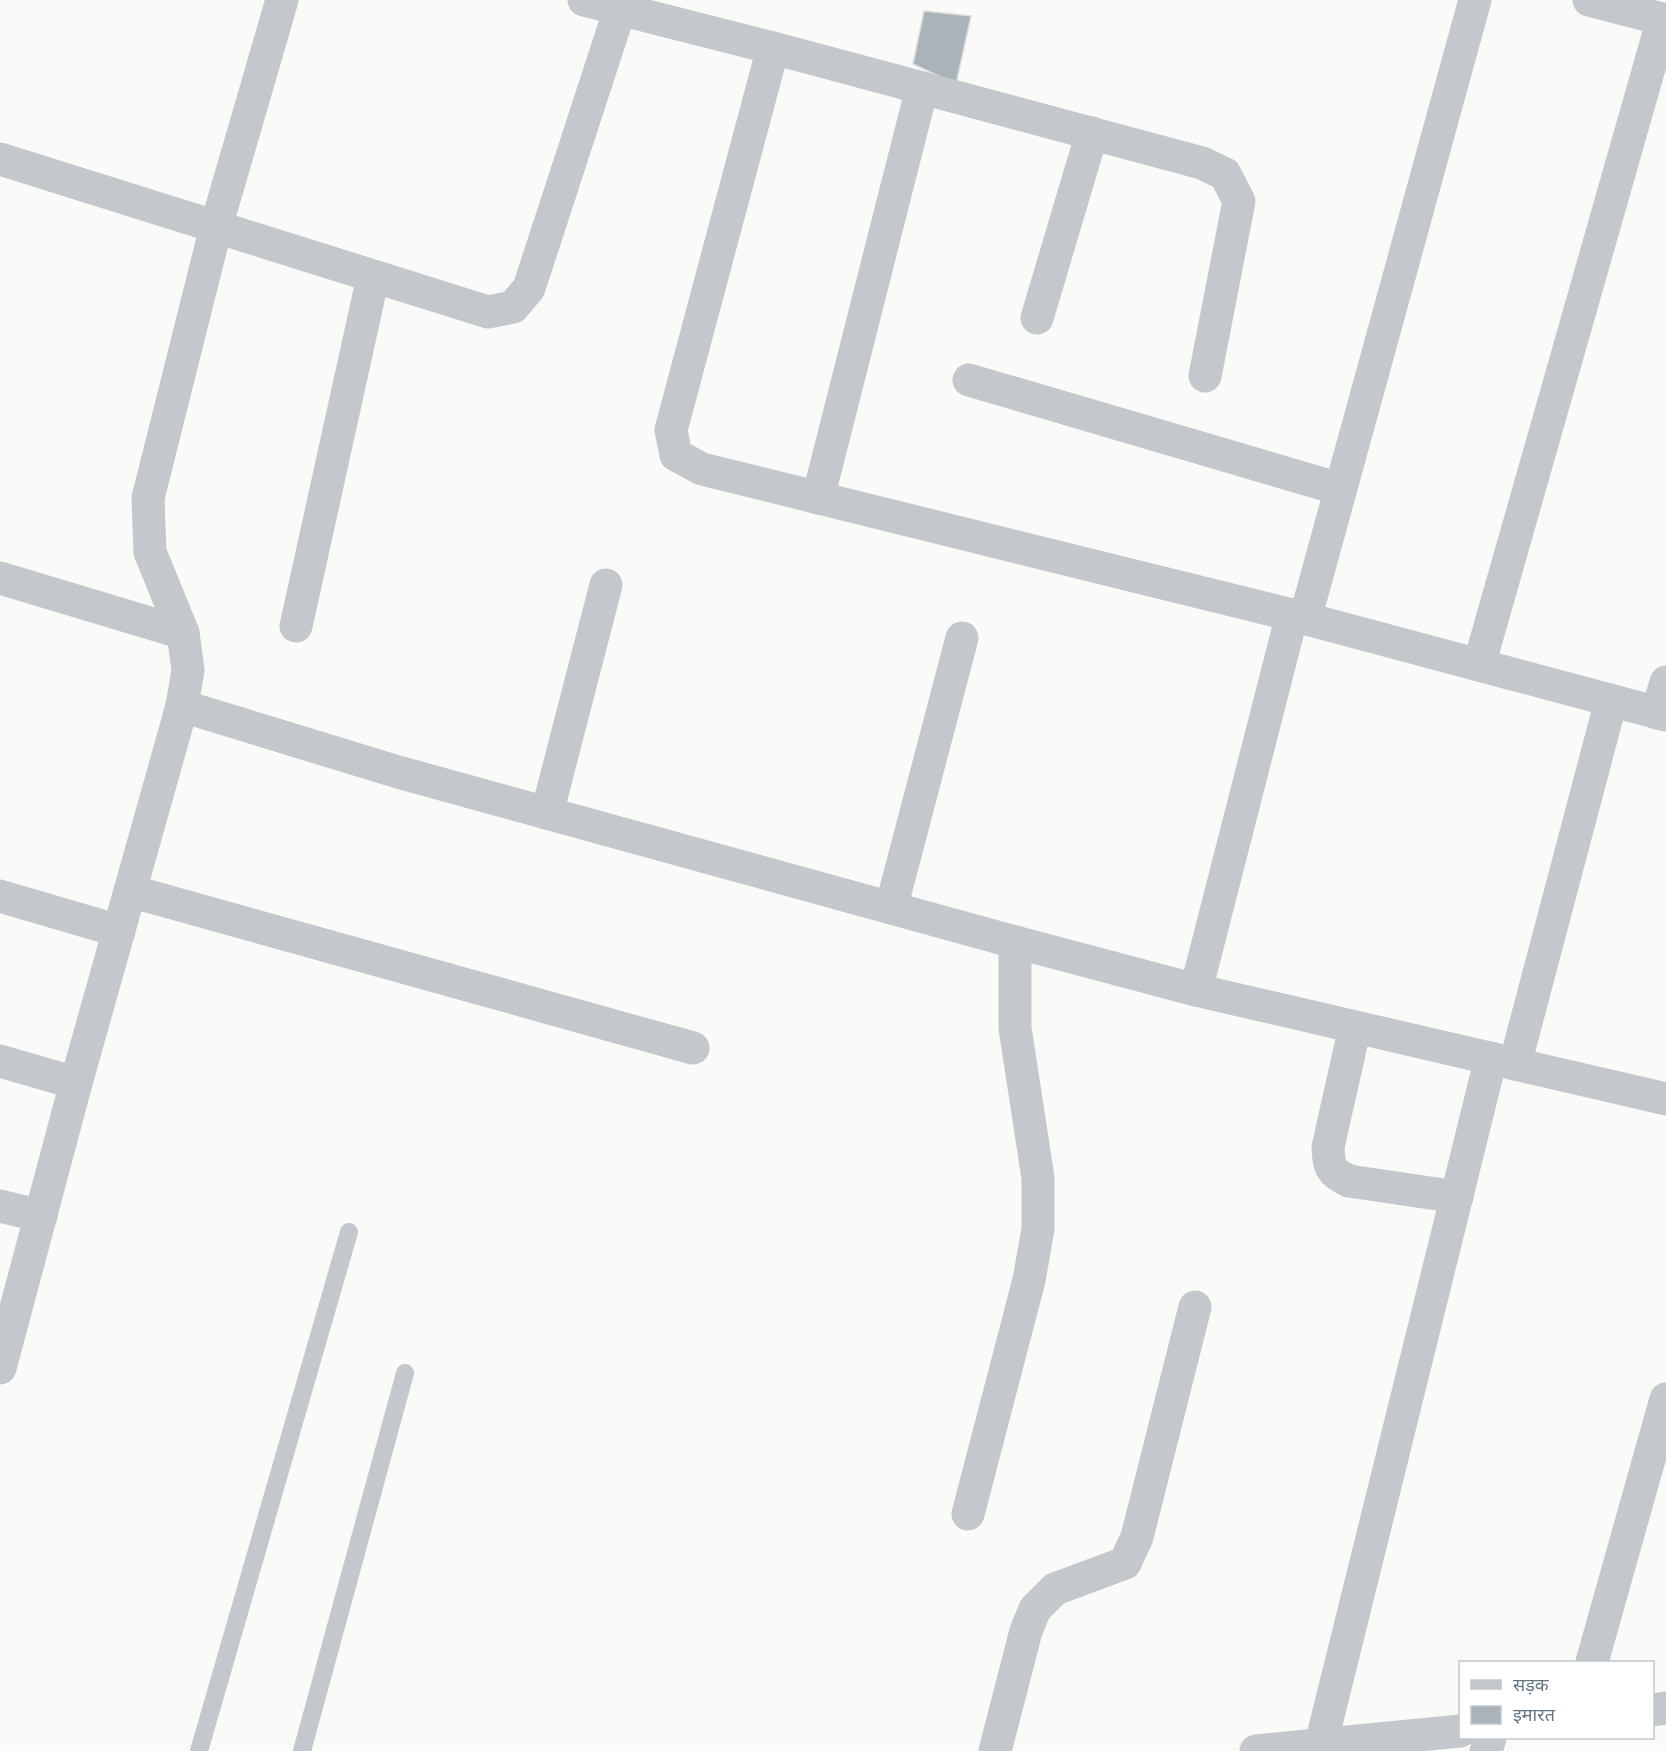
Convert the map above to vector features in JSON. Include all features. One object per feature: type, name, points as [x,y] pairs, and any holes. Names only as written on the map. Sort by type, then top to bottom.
[{"type":"street","points":[[0,1368],[76,1083],[182,706],[188,670],[183,633],[150,552],[148,498],[216,227],[282,0]]},
{"type":"street","points":[[584,0],[1202,163],[1225,174],[1239,201],[1205,376]]},
{"type":"street","points":[[1196,990],[1298,617],[1340,489],[1475,0]]},
{"type":"street","points":[[1479,665],[1665,20],[1589,0]]},
{"type":"street","points":[[0,159],[488,312],[513,307],[529,288],[620,9]]},
{"type":"street","points":[[773,48],[671,430],[676,455],[702,470],[1298,617],[1662,714],[1666,682]]},
{"type":"street","points":[[818,498],[922,88]]},
{"type":"street","points":[[1037,318],[1092,134]]},
{"type":"street","points":[[296,626],[373,277]]},
{"type":"street","points":[[969,380],[1340,489]]},
{"type":"street","points":[[0,579],[183,633]]},
{"type":"street","points":[[547,813],[606,585]]},
{"type":"street","points":[[891,908],[962,638]]},
{"type":"street","points":[[1321,1744],[1457,1197],[1503,1061],[1611,701]]},
{"type":"street","points":[[182,706],[398,772],[1196,990],[1666,1099]]},
{"type":"street","points":[[130,891],[693,1048]]},
{"type":"street","points":[[0,896],[119,932]]},
{"type":"street","points":[[968,1514],[1029,1280],[1038,1229],[1038,1178],[1015,1028],[1015,942]]},
{"type":"street","points":[[1355,1027],[1328,1147],[1329,1164],[1336,1174],[1348,1181],[1457,1197]]},
{"type":"street","points":[[0,1061],[76,1083]]},
{"type":"street","points":[[0,1206],[41,1216]]},
{"type":"street","points":[[995,1751],[1026,1631],[1035,1609],[1054,1589],[1125,1563],[1137,1537],[1195,1307]]},
{"type":"street","points":[[1592,1661],[1666,1400]]},
{"type":"street","points":[[1256,1751],[1459,1731]]},
{"type":"lane","points":[[199,1751],[349,1232]]},
{"type":"lane","points":[[302,1751],[405,1373]]},
{"type":"building","points":[[924,11],[971,16],[956,84],[913,64]]}]
